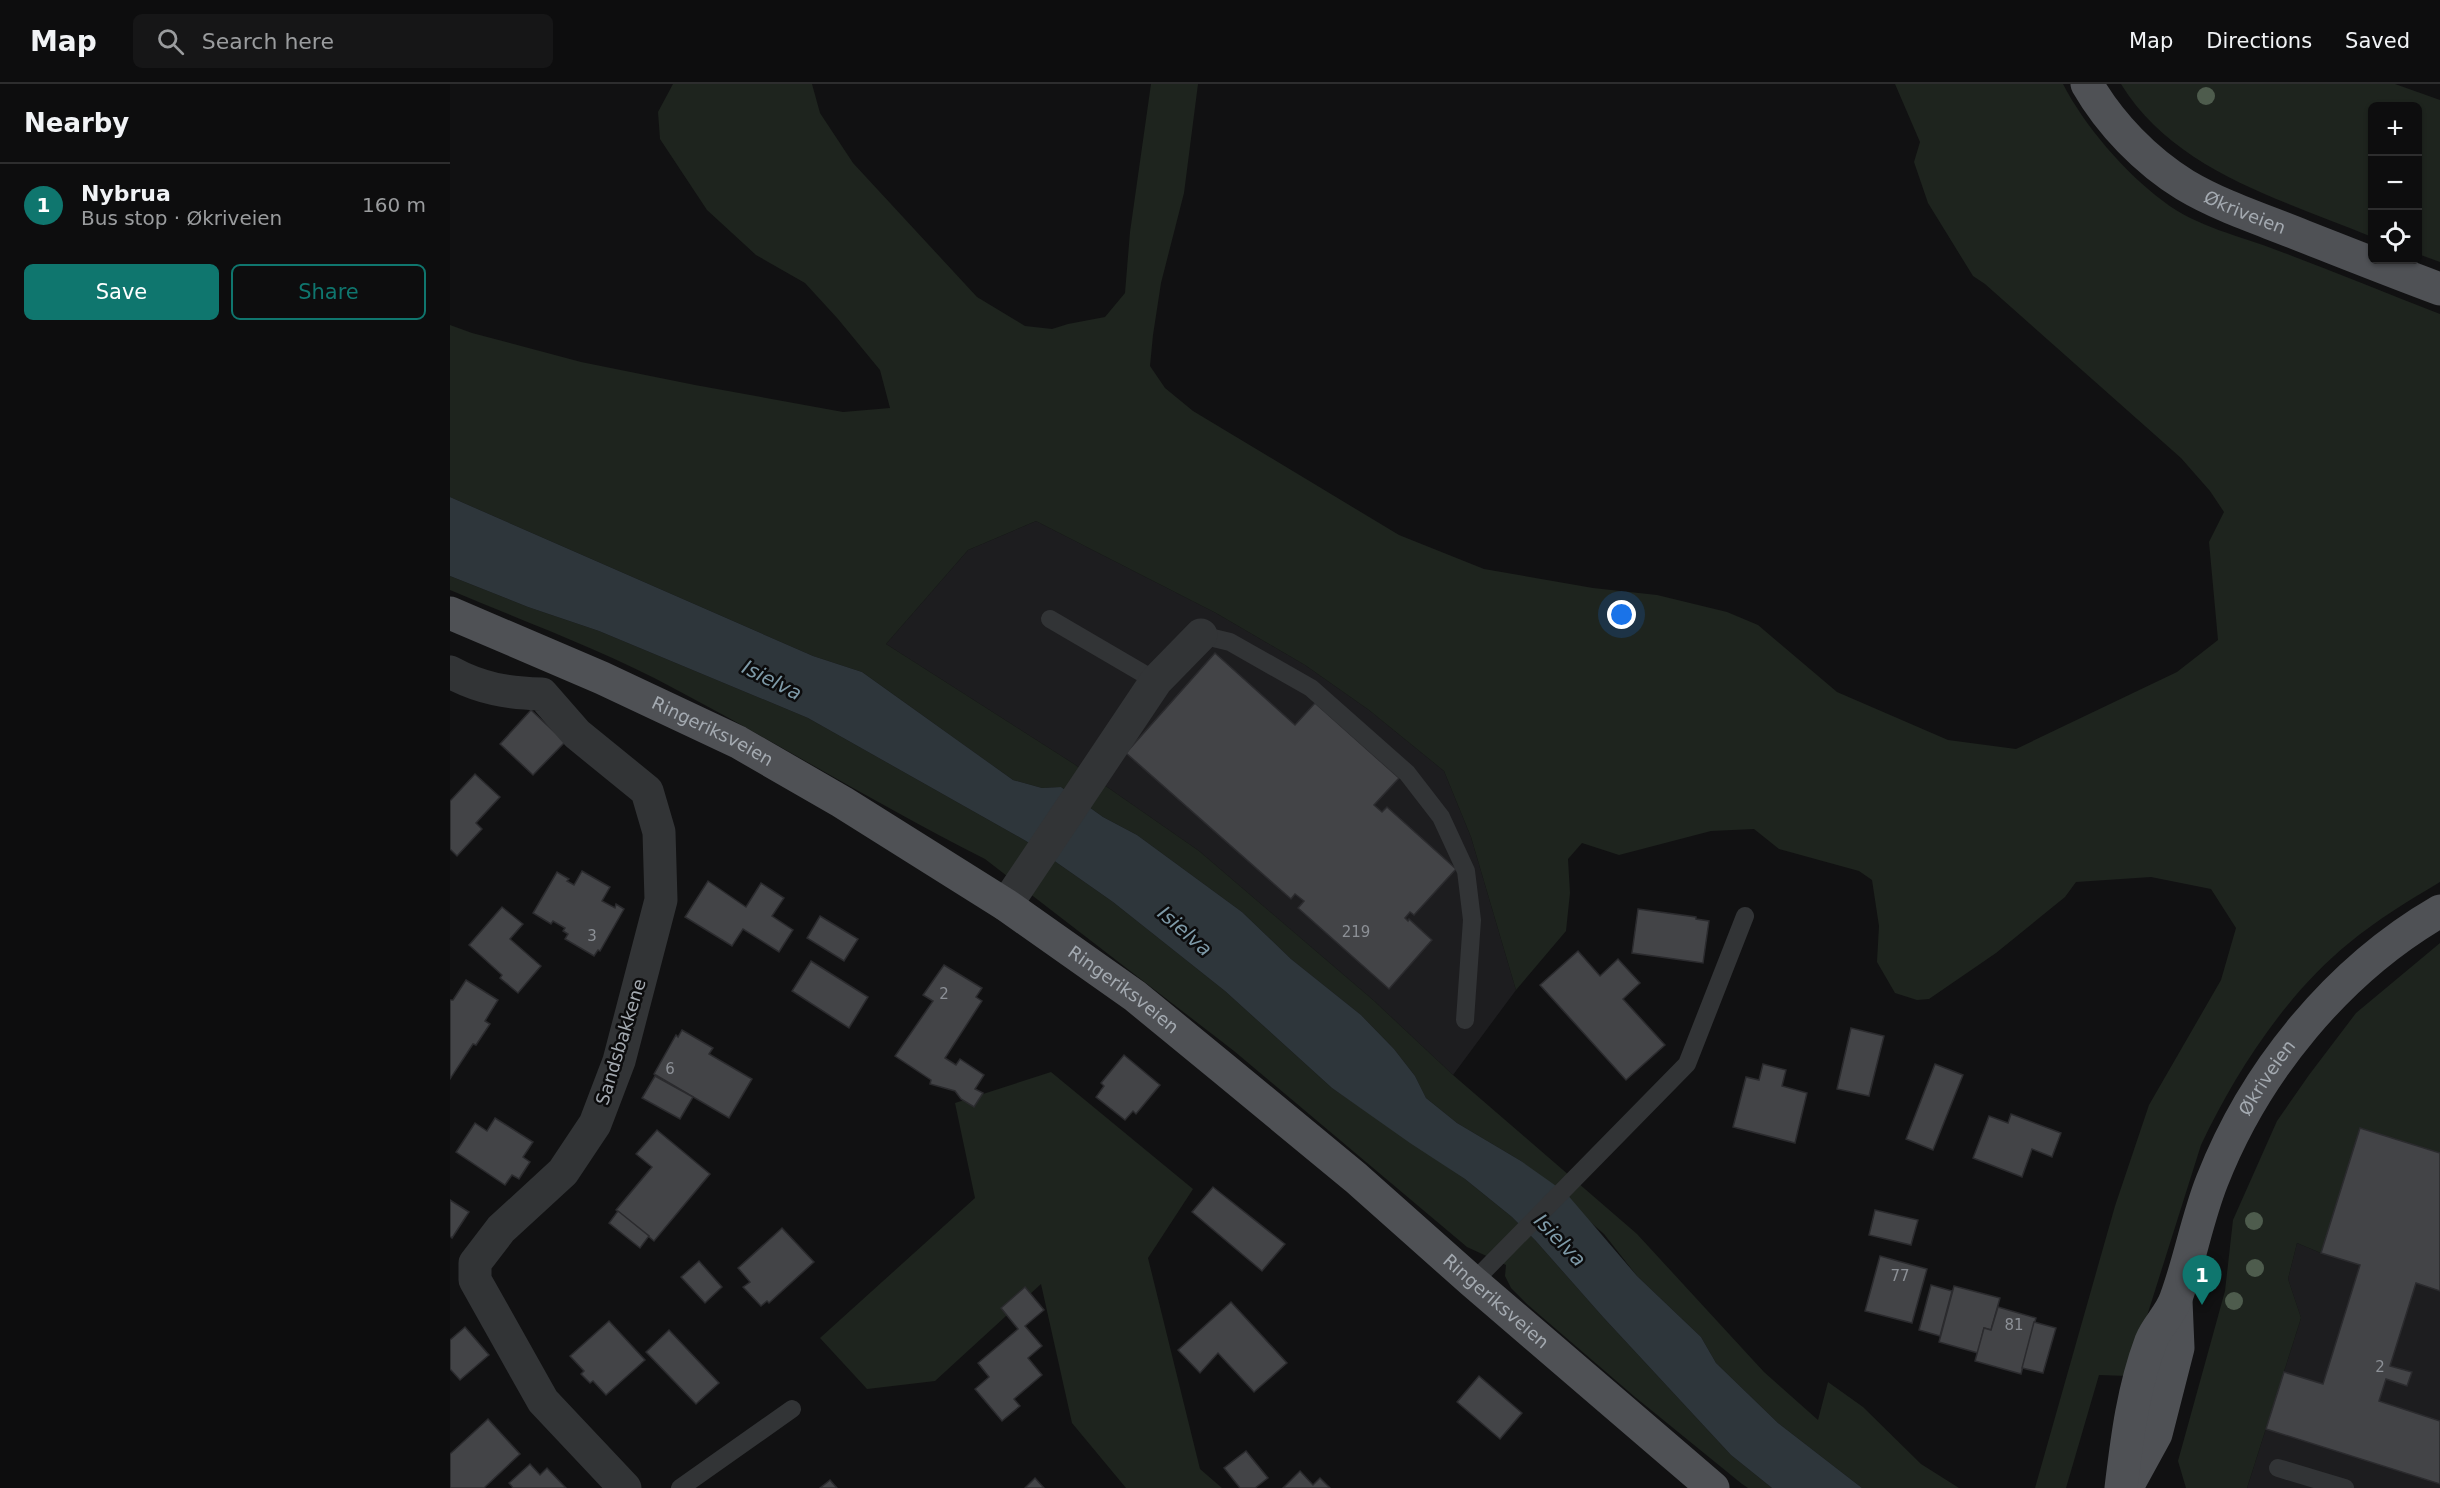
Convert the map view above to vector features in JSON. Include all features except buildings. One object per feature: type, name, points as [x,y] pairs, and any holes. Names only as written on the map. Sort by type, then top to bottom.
[{"type":"main road","name":"Økriveien","points":[[2087,84],[2098,102],[2125,134],[2150,159],[2185,185],[2254,217],[2440,290]]},
{"type":"main road","name":"Ringeriksveien","points":[[450,613],[602,678],[738,742],[842,802],[1006,905],[1135,996],[1356,1179],[1713,1488]]},
{"type":"main road","name":"Økriveien","points":[[2121,1488],[2128,1425],[2151,1339],[2176,1301],[2212,1181],[2239,1123],[2265,1079],[2303,1028],[2387,946],[2440,911]]},
{"type":"main road","name":"Økriveien","points":[[2127,1488],[2156,1434],[2178,1348],[2176,1301]]},
{"type":"street","points":[[1006,905],[1156,681],[1201,635]]},
{"type":"street","name":"Sandsbakkene","points":[[450,672],[472,684],[514,693],[542,694],[577,734],[646,791],[659,832],[661,900],[619,1061],[595,1124],[563,1172],[501,1229],[475,1263],[475,1280],[543,1401],[625,1488]]},
{"type":"lane","points":[[1050,619],[1156,681]]},
{"type":"lane","points":[[1201,635],[1230,642],[1311,687],[1407,773],[1441,817],[1466,871],[1472,920],[1466,1020]]},
{"type":"lane","points":[[1473,1282],[1687,1064],[1745,916]]},
{"type":"lane","points":[[680,1488],[792,1409]]},
{"type":"lane","points":[[2278,1468],[2345,1488]]},
{"type":"shaded area","points":[[673,84],[812,84],[820,113],[853,163],[977,297],[1025,326],[1052,329],[1105,317],[1125,293],[1130,232],[1151,84],[1198,84],[1184,193],[1161,283],[1150,366],[1165,388],[1193,411],[1399,535],[1484,569],[1593,588],[1657,595],[1727,612],[1758,625],[1837,692],[1948,740],[2016,749],[2177,672],[2218,640],[2209,542],[2224,512],[2210,491],[2181,458],[1985,284],[1973,276],[1928,203],[1914,162],[1920,142],[1895,84],[2063,84],[2082,116],[2120,162],[2149,190],[2176,210],[2204,224],[2440,314],[2440,882],[2371,926],[2326,963],[2283,1010],[2246,1063],[2201,1145],[2128,1376],[2099,1375],[2066,1488],[2035,1488],[2115,1206],[2149,1105],[2221,980],[2236,928],[2211,889],[2151,877],[2076,882],[2065,897],[1996,953],[1929,999],[1917,1000],[1895,993],[1877,962],[1879,926],[1872,880],[1859,871],[1779,849],[1754,829],[1711,831],[1619,855],[1582,843],[1568,859],[1570,893],[1566,931],[1516,990],[1471,837],[1444,771],[1369,710],[1305,665],[1216,613],[1036,521],[968,550],[886,644],[1074,764],[1199,851],[1373,1000],[1453,1075],[1637,1234],[1764,1372],[1818,1420],[1828,1382],[1863,1407],[1921,1464],[1959,1488],[1862,1488],[1778,1423],[1716,1363],[1701,1337],[1637,1276],[1604,1234],[1521,1161],[1457,1123],[1426,1098],[1415,1076],[1394,1049],[1361,1015],[1291,959],[1242,912],[1137,835],[1103,817],[1061,787],[1042,788],[1013,780],[862,672],[813,656],[450,497],[450,325],[581,362],[695,385],[843,412],[890,408],[880,370],[805,283],[756,255],[707,210],[660,139],[658,112]]},
{"type":"shaded area","points":[[2121,84],[2395,84],[2440,100],[2440,262],[2422,255],[2422,102],[2368,102],[2368,235],[2233,179],[2200,161],[2170,139],[2143,114]]},
{"type":"shaded area","points":[[1036,521],[1216,613],[1305,665],[1369,710],[1444,771],[1471,837],[1516,990],[1453,1075],[1373,1000],[1199,851],[1074,764],[886,644],[968,550]]},
{"type":"shaded area","points":[[450,576],[528,607],[599,631],[808,718],[1026,841],[1113,902],[1225,991],[1332,1088],[1465,1179],[1512,1217],[1731,1455],[1772,1488],[1748,1488],[1742,1484],[1635,1397],[1528,1305],[1511,1288],[1505,1276],[1506,1265],[1467,1247],[1234,1051],[985,859],[648,675],[592,649],[450,590]]},
{"type":"shaded area","points":[[2440,943],[2440,1153],[2360,1128],[2321,1253],[2297,1243],[2288,1279],[2301,1318],[2247,1488],[2186,1488],[2178,1461],[2225,1291],[2233,1220],[2277,1121],[2356,1013]]},
{"type":"shaded area","points":[[1051,1072],[1193,1189],[1148,1258],[1200,1469],[1222,1488],[1126,1488],[1072,1423],[1041,1284],[935,1381],[867,1389],[820,1338],[975,1198],[955,1103]]},
{"type":"shaded area","points":[[2360,1128],[2440,1153],[2440,1488],[2247,1488],[2301,1318],[2288,1279],[2297,1243],[2321,1253]]},
{"type":"water","name":"Isielva","points":[[450,497],[813,656],[862,672],[1013,780],[1042,788],[1061,787],[1103,817],[1137,835],[1242,912],[1291,959],[1361,1015],[1394,1049],[1415,1076],[1426,1098],[1457,1123],[1521,1161],[1566,1193],[1637,1276],[1701,1337],[1716,1363],[1778,1423],[1862,1488],[1772,1488],[1731,1455],[1512,1217],[1465,1179],[1332,1088],[1225,991],[1113,902],[1026,841],[808,718],[599,631],[528,607],[450,576]]},
{"type":"place","name":"Nybrua","points":[[2202,1305]]}]
